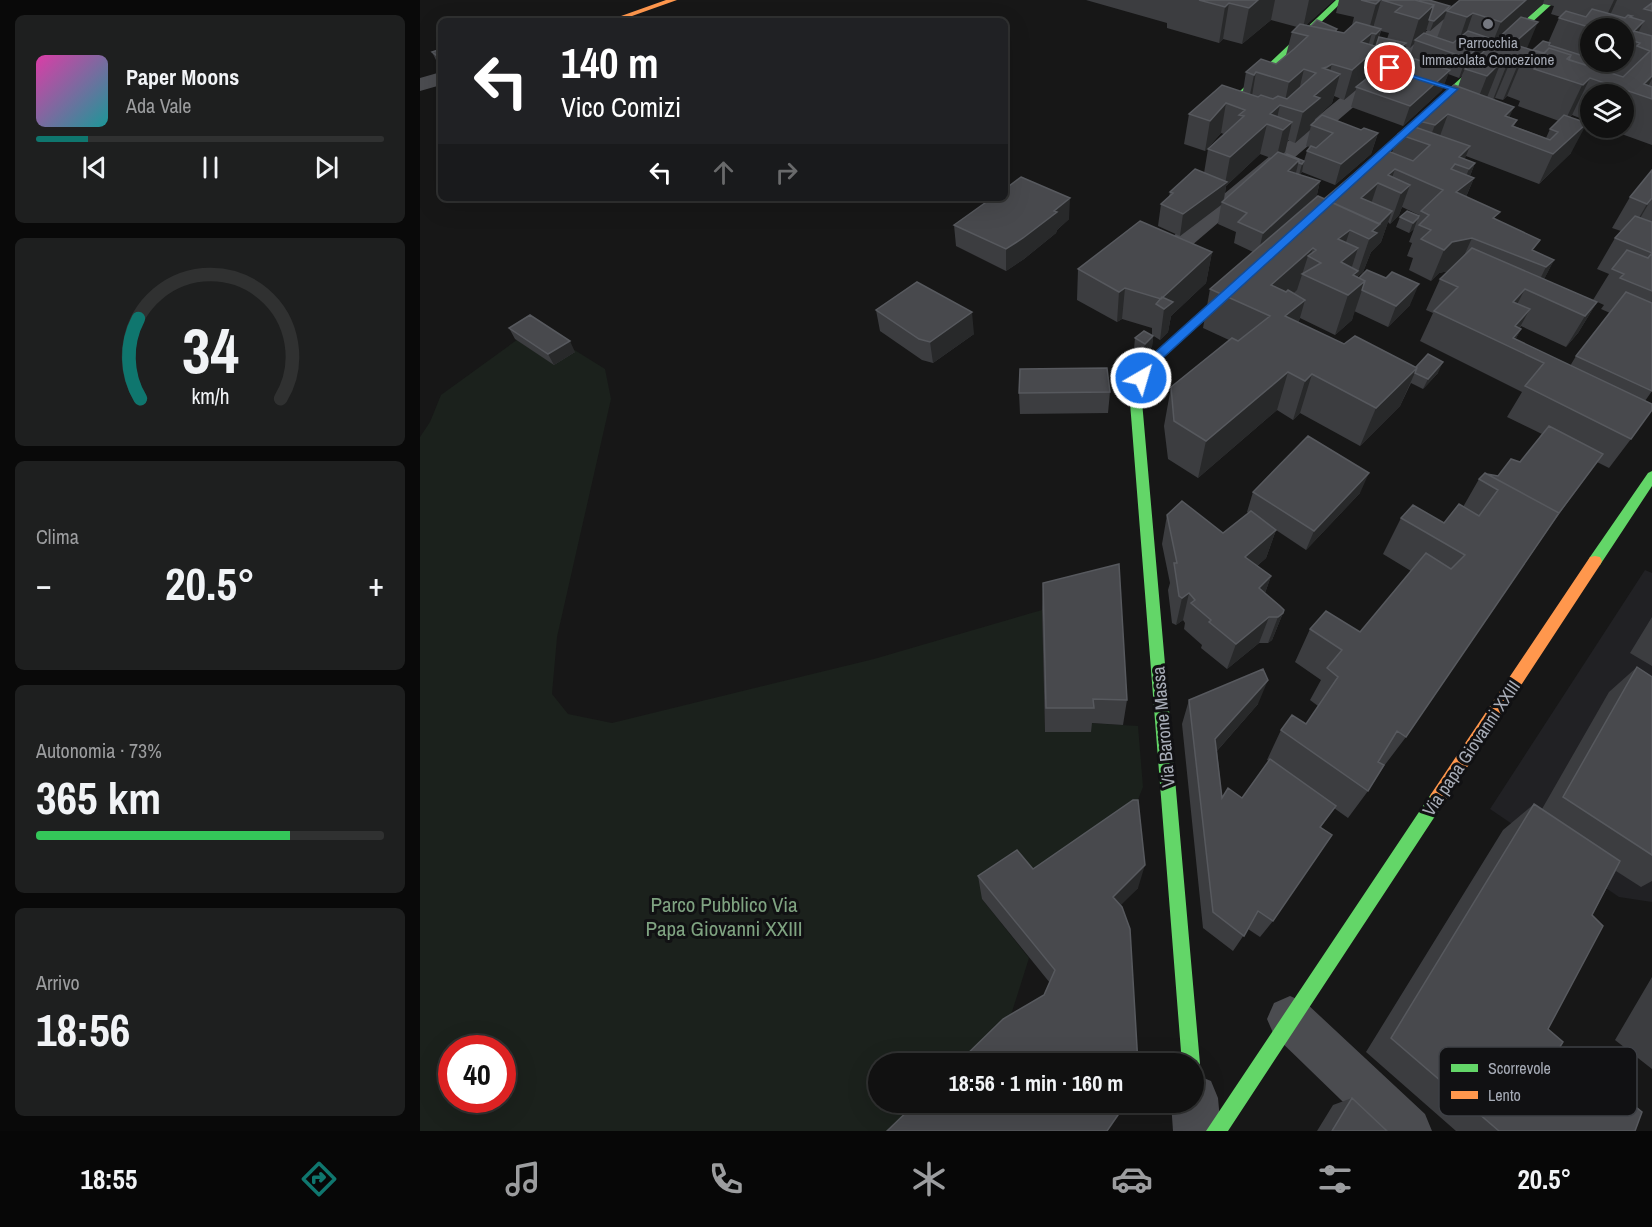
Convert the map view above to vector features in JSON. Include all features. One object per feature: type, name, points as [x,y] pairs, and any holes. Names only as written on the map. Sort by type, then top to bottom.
[{"type":"street","points":[[619,18],[673,0]]},
{"type":"street","points":[[1235,100],[1340,0]]},
{"type":"street","points":[[1175,247],[1364,88],[1478,0]]},
{"type":"street","points":[[1340,192],[1547,5]]},
{"type":"street","points":[[1390,68],[1412,75]]},
{"type":"street","points":[[420,85],[438,79]]},
{"type":"street","points":[[1433,82],[1454,89]]},
{"type":"street","name":"Via Barone Massa","points":[[1190,1053],[1135,390],[1148,366],[1252,271]]},
{"type":"street","name":"Via papa Giovanni XXIII","points":[[1216,1131],[1652,476]]},
{"type":"street","points":[[1290,1020],[1408,1131]]},
{"type":"street","points":[[1195,1113],[1197,1131]]},
{"type":"shaded area","points":[[1645,570],[1652,573],[1652,902],[1619,897],[1490,809]]},
{"type":"green space","name":"Parco Pubblico Via Papa Giovanni XXIII","points":[[536,326],[605,369],[611,399],[557,637],[552,694],[568,714],[612,723],[874,659],[1042,610],[1045,732],[1090,723],[1138,726],[1143,787],[1127,827],[982,899],[1029,958],[1005,1034],[985,1053],[868,1053],[868,1113],[926,1113],[908,1131],[420,1131],[420,437],[430,422],[441,395]]},
{"type":"building","points":[[1199,0],[1258,0],[1249,8],[1229,3],[1225,7]]},
{"type":"building","points":[[1361,0],[1380,0],[1376,4]]},
{"type":"building","points":[[1382,0],[1415,0],[1434,5],[1419,19],[1395,12],[1402,6]]},
{"type":"building","points":[[1420,0],[1450,6],[1434,21],[1429,20],[1434,5]]},
{"type":"building","points":[[1460,0],[1526,0],[1501,22],[1473,13],[1467,17],[1447,11]]},
{"type":"building","points":[[1652,3],[1652,11],[1644,9]]},
{"type":"building","points":[[1592,9],[1625,18],[1580,18],[1580,24],[1559,18],[1566,11],[1586,17]]},
{"type":"building","points":[[1521,17],[1538,22],[1513,44],[1544,54],[1549,48],[1571,55],[1567,59],[1580,63],[1580,72],[1607,72],[1623,77],[1628,72],[1634,72],[1634,66],[1650,51],[1637,46],[1640,43],[1634,41],[1634,31],[1652,36],[1652,76],[1644,84],[1652,87],[1652,99],[1634,93],[1634,84],[1608,84],[1590,78],[1584,84],[1580,84],[1534,69],[1539,64],[1523,59],[1519,62],[1511,60],[1507,64],[1501,62],[1487,76],[1465,69]]},
{"type":"building","points":[[1634,18],[1644,21],[1634,31]]},
{"type":"building","points":[[1317,20],[1337,29],[1335,31],[1311,26]]},
{"type":"building","points":[[1356,22],[1381,29],[1361,42],[1378,47],[1352,70],[1332,64],[1323,68],[1340,74],[1314,96],[1320,98],[1303,112],[1280,105],[1270,114],[1292,122],[1283,130],[1267,124],[1230,157],[1208,149],[1244,116],[1239,115],[1245,110],[1226,103],[1210,121],[1189,114],[1222,85],[1258,97],[1261,95],[1273,99],[1278,96],[1287,99],[1316,73],[1304,69],[1289,82],[1256,72],[1254,75],[1246,72],[1261,59],[1276,64],[1294,49],[1308,36],[1292,32],[1300,24],[1344,33]]},
{"type":"building","points":[[1468,31],[1489,38],[1466,58],[1415,40],[1424,33],[1453,43]]},
{"type":"building","points":[[1379,37],[1406,43],[1395,51],[1376,46]]},
{"type":"building","points":[[1543,41],[1580,55],[1580,63],[1569,60],[1571,55],[1549,48],[1544,53],[1533,50]]},
{"type":"building","points":[[1415,59],[1450,70],[1410,106],[1356,87],[1371,75],[1383,79],[1380,83],[1395,88],[1405,78],[1388,73],[1394,68],[1404,71]]},
{"type":"building","points":[[1454,85],[1514,107],[1505,116],[1517,120],[1512,126],[1550,140],[1558,132],[1550,129],[1564,115],[1580,121],[1580,129],[1553,154],[1448,114],[1435,125],[1415,120]]},
{"type":"building","points":[[1322,115],[1361,130],[1364,128],[1378,133],[1341,164],[1307,151],[1311,146],[1316,148],[1333,133],[1311,125]]},
{"type":"building","points":[[1409,125],[1470,146],[1459,157],[1475,163],[1469,169],[1455,164],[1451,169],[1474,178],[1456,192],[1500,212],[1493,218],[1540,240],[1532,250],[1554,260],[1546,267],[1472,238],[1452,242],[1444,250],[1421,239],[1431,230],[1419,225],[1429,215],[1421,211],[1443,190],[1395,169],[1388,175],[1410,185],[1401,193],[1378,183],[1361,198],[1392,211],[1379,224],[1324,199],[1383,149],[1413,161],[1430,145],[1398,134]]},
{"type":"building","points":[[1278,152],[1299,160],[1288,171],[1320,181],[1263,233],[1238,222],[1247,213],[1222,202]]},
{"type":"building","points":[[1287,154],[1304,161],[1302,164],[1299,163],[1299,160]]},
{"type":"building","points":[[1195,169],[1227,182],[1183,214],[1161,204],[1173,193],[1170,192]]},
{"type":"building","points":[[1652,170],[1652,198],[1647,204],[1630,197]]},
{"type":"building","points":[[1021,177],[1070,198],[1054,211],[1057,212],[1006,249],[954,225],[988,201],[1008,201],[1008,187]]},
{"type":"building","points":[[1318,196],[1380,224],[1372,231],[1377,233],[1369,239],[1350,230],[1338,239],[1358,248],[1341,262],[1358,271],[1353,275],[1365,281],[1348,295],[1302,274],[1321,263],[1308,256],[1316,250],[1313,248],[1271,285],[1286,292],[1288,290],[1305,300],[1285,316],[1344,344],[1355,336],[1417,368],[1376,408],[1312,374],[1305,381],[1288,372],[1206,441],[1174,421],[1171,387],[1232,338],[1238,341],[1270,316],[1210,289]]},
{"type":"building","points":[[1407,211],[1419,216],[1413,223],[1400,217]]},
{"type":"building","points":[[1635,216],[1652,222],[1652,253],[1615,238]]},
{"type":"building","points":[[1140,221],[1212,252],[1161,299],[1125,288],[1119,292],[1078,269]]},
{"type":"building","points":[[1472,248],[1597,302],[1585,316],[1525,289],[1513,302],[1530,309],[1515,326],[1521,329],[1513,338],[1652,404],[1652,410],[1631,439],[1525,386],[1544,363],[1434,311],[1458,287],[1440,279]]},
{"type":"building","points":[[1627,250],[1648,258],[1652,253],[1652,291],[1620,278],[1624,274],[1612,269]]},
{"type":"building","points":[[1367,270],[1386,278],[1392,272],[1419,284],[1396,306],[1362,290],[1365,281],[1359,278]]},
{"type":"building","points":[[917,282],[972,312],[930,342],[919,339],[876,310]]},
{"type":"building","points":[[1626,292],[1652,303],[1652,391],[1576,356]]},
{"type":"building","points":[[1162,297],[1173,302],[1164,309],[1156,304]]},
{"type":"building","points":[[530,315],[570,341],[548,354],[509,328]]},
{"type":"building","points":[[1144,331],[1153,336],[1145,344],[1135,338]]},
{"type":"building","points":[[1428,354],[1443,362],[1428,379],[1415,373],[1416,367]]},
{"type":"building","points":[[1107,368],[1110,392],[1019,393],[1020,369]]},
{"type":"building","points":[[1549,426],[1603,454],[1559,513],[1487,474],[1498,476],[1511,459],[1520,462]]},
{"type":"building","points":[[1308,436],[1369,473],[1314,531],[1253,492]]},
{"type":"building","points":[[1485,473],[1559,513],[1406,737],[1397,731],[1378,762],[1384,765],[1368,791],[1281,730],[1292,715],[1306,724],[1338,677],[1327,668],[1342,650],[1310,629],[1326,611],[1360,632],[1426,553],[1451,569],[1465,555],[1401,518],[1413,505],[1444,523],[1459,504],[1479,516],[1498,490],[1479,479]]},
{"type":"building","points":[[1182,501],[1223,533],[1251,511],[1276,530],[1245,557],[1271,576],[1259,588],[1284,610],[1283,613],[1278,617],[1269,617],[1236,644],[1209,622],[1211,620],[1191,603],[1195,600],[1189,593],[1182,598],[1179,596],[1174,563],[1177,563],[1167,515]]},
{"type":"building","points":[[1119,564],[1127,700],[1093,699],[1094,708],[1046,708],[1043,583]]},
{"type":"building","points":[[1637,667],[1652,677],[1652,855],[1563,797]]},
{"type":"building","points":[[1263,669],[1268,680],[1215,739],[1222,798],[1228,788],[1242,798],[1270,759],[1336,806],[1320,827],[1332,835],[1273,921],[1258,911],[1244,936],[1213,912],[1189,700]]},
{"type":"building","points":[[1133,800],[1138,800],[1145,865],[1113,897],[1122,907],[1130,929],[1137,1053],[968,1053],[1003,1019],[1044,995],[1055,970],[978,876],[1017,850],[1033,869]]},
{"type":"building","points":[[1534,804],[1620,861],[1592,915],[1603,926],[1548,1029],[1563,1042],[1560,1047],[1439,1047],[1439,1079],[1391,1038]]},
{"type":"building","points":[[1352,1098],[1387,1131],[1332,1131]]},
{"type":"building","points":[[1637,1108],[1642,1112],[1635,1131],[1499,1131],[1482,1116],[1637,1116]]},
{"type":"building","points":[[906,1113],[1119,1113],[1107,1131],[887,1131]]},
{"type":"traffic: fast","points":[[1242,94],[1340,0]]},
{"type":"traffic: fast","points":[[1353,180],[1547,5]]},
{"type":"traffic: fast","points":[[1190,1053],[1135,390],[1147,366],[1239,283]]},
{"type":"traffic: fast","points":[[1595,561],[1652,476]]},
{"type":"traffic: fast","points":[[1216,1131],[1437,799]]},
{"type":"traffic: slow","points":[[620,18],[673,0]]},
{"type":"traffic: slow","points":[[1437,799],[1595,561]]},
{"type":"place","name":"Parrocchia Immacolata Concezione","points":[[1488,24]]},
{"type":"route","points":[[1141,378],[1148,366],[1454,89],[1390,68]]}]
